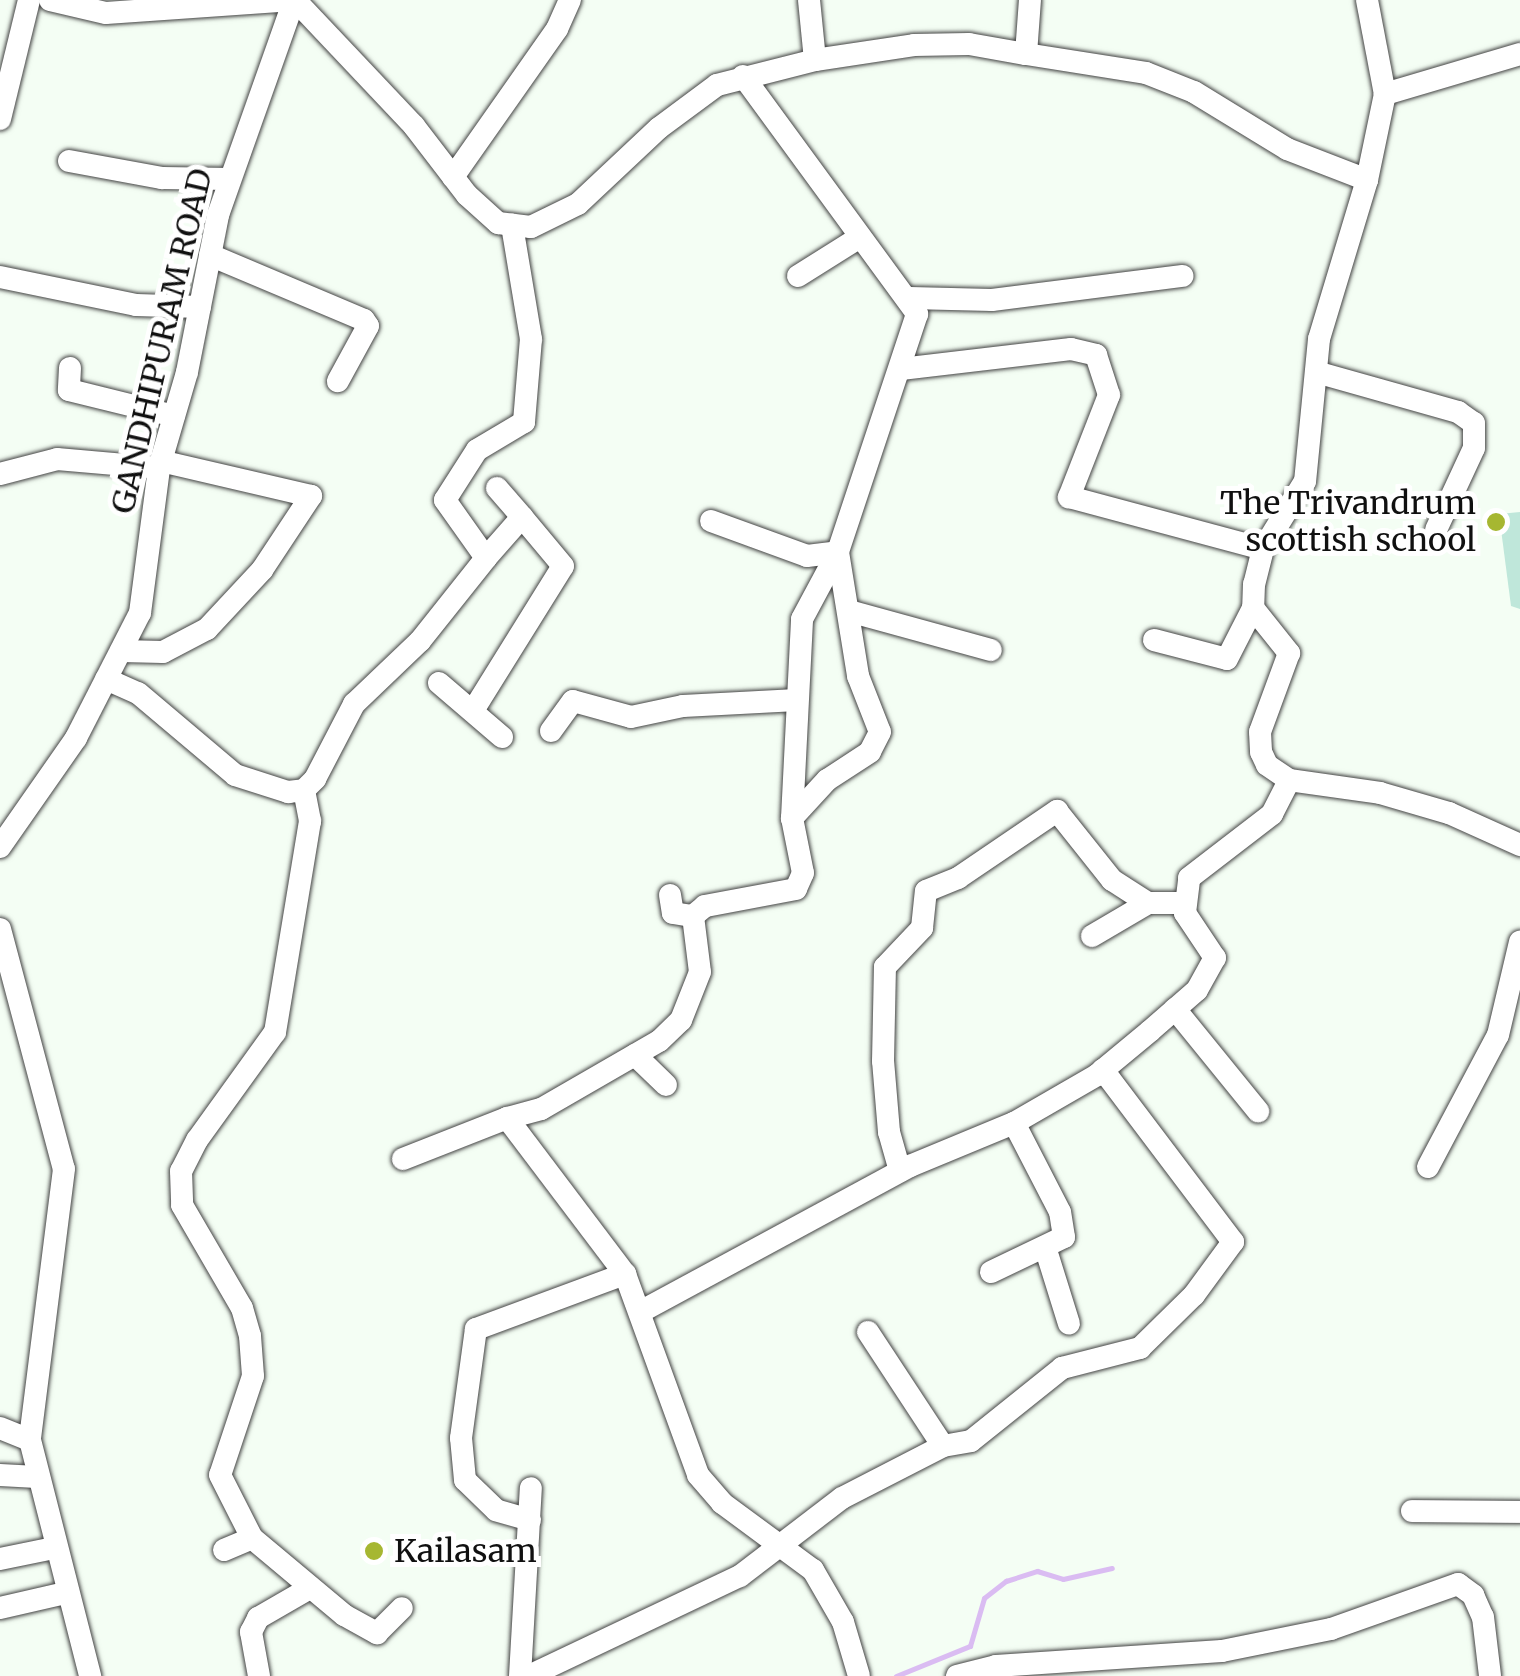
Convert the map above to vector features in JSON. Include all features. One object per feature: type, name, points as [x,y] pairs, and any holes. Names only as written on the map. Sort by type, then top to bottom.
[{"type":"street","points":[[0,119],[29,0]]},
{"type":"street","points":[[50,0],[106,13],[293,0],[340,44],[453,177],[498,223],[512,226],[554,221],[660,128],[717,85],[815,60],[914,45],[969,44],[1146,73],[1194,92],[1287,149],[1366,180]]},
{"type":"street","name":"GANDHIPURAM ROAD","points":[[4,836],[106,679],[140,613],[160,464],[210,255],[230,180],[293,0]]},
{"type":"street","points":[[453,177],[558,28],[570,0]]},
{"type":"street","points":[[809,0],[815,60]]},
{"type":"street","points":[[1026,54],[1030,0]]},
{"type":"street","points":[[1154,640],[1228,659],[1254,608],[1263,549],[1305,481],[1316,372],[1332,289],[1366,180],[1385,94],[1367,0]]},
{"type":"street","points":[[1385,94],[1520,54]]},
{"type":"street","points":[[670,895],[673,913],[693,916],[705,906],[796,889],[802,873],[792,818],[802,618],[838,552],[917,328],[910,298],[857,239],[743,76]]},
{"type":"street","points":[[68,161],[162,178],[230,180]]},
{"type":"street","points":[[486,558],[445,500],[477,450],[524,422],[531,340],[512,226]]},
{"type":"street","points":[[798,276],[857,239]]},
{"type":"street","points":[[210,255],[364,320],[368,326],[338,381]]},
{"type":"street","points":[[910,298],[992,300],[1182,276]]},
{"type":"street","points":[[0,277],[136,305],[200,307]]},
{"type":"street","points":[[901,369],[1072,348],[1096,354],[1109,378],[1109,395],[1069,497],[1263,549]]},
{"type":"street","points":[[70,368],[70,390],[174,416]]},
{"type":"street","points":[[1316,372],[1458,412],[1474,423],[1474,448],[1436,530]]},
{"type":"street","points":[[0,474],[57,459],[160,464],[310,496],[262,570],[207,630],[163,652],[120,651]]},
{"type":"street","points":[[474,709],[563,566],[496,488]]},
{"type":"street","points":[[402,1608],[377,1633],[310,1588],[252,1538],[220,1475],[253,1376],[250,1336],[242,1308],[182,1205],[181,1171],[212,1114],[275,1032],[310,821],[304,790],[354,704],[420,641],[522,517]]},
{"type":"street","points":[[711,521],[807,556],[838,552]]},
{"type":"street","points":[[792,818],[827,780],[878,742],[879,721],[858,676],[838,552]]},
{"type":"street","points":[[1254,608],[1289,653],[1260,732],[1267,765],[1289,780],[1380,793],[1449,813],[1520,845]]},
{"type":"street","points":[[849,611],[992,650]]},
{"type":"street","points":[[106,679],[138,692],[235,775],[272,791],[304,790]]},
{"type":"street","points":[[439,683],[474,709],[502,737]]},
{"type":"street","points":[[551,731],[573,702],[631,718],[684,706],[798,700]]},
{"type":"street","points":[[640,1312],[900,1171],[1014,1123],[1103,1070],[1197,990],[1215,958],[1183,903],[1189,878],[1272,814],[1289,780]]},
{"type":"street","points":[[900,1171],[889,1132],[883,1062],[885,967],[922,928],[926,891],[958,878],[1024,827],[1057,811],[1112,880],[1148,903]]},
{"type":"street","points":[[1092,936],[1148,903],[1183,903]]},
{"type":"street","points":[[403,1159],[541,1109],[635,1055],[682,1020],[694,998],[700,972],[693,916]]},
{"type":"street","points":[[0,929],[64,1168],[30,1440],[65,1593],[90,1676]]},
{"type":"street","points":[[1428,1167],[1498,1035],[1520,942]]},
{"type":"street","points":[[1175,1010],[1258,1110]]},
{"type":"street","points":[[635,1055],[666,1085]]},
{"type":"street","points":[[529,1676],[708,1594],[842,1498],[942,1446],[970,1441],[995,1425],[1062,1368],[1140,1348],[1205,1282],[1233,1242],[1103,1070]]},
{"type":"street","points":[[508,1118],[625,1274],[698,1475],[722,1503],[812,1570],[843,1622],[859,1676]]},
{"type":"street","points":[[991,1272],[1046,1250],[1064,1236],[1064,1223],[1014,1123]]},
{"type":"street","points":[[1046,1250],[1069,1324]]},
{"type":"street","points":[[530,1520],[496,1510],[465,1480],[464,1404],[476,1329],[625,1274]]},
{"type":"street","points":[[868,1332],[942,1446]]},
{"type":"street","points":[[0,1428],[30,1440]]},
{"type":"street","points":[[0,1476],[37,1477]]},
{"type":"street","points":[[520,1676],[532,1488]]},
{"type":"street","points":[[1412,1511],[1520,1512]]},
{"type":"street","points":[[224,1550],[252,1538]]},
{"type":"street","points":[[0,1559],[54,1548]]},
{"type":"street","points":[[957,1676],[996,1666],[1222,1651],[1331,1629],[1458,1584],[1473,1595],[1483,1617],[1490,1676]]},
{"type":"street","points":[[260,1676],[251,1632],[258,1618],[310,1588]]},
{"type":"street","points":[[0,1608],[65,1593]]},
{"type":"shaded area","points":[[1520,512],[1520,609],[1511,606],[1499,514]]},
{"type":"waterway","points":[[896,1676],[970,1646],[984,1598],[1006,1581],[1037,1571],[1063,1579],[1112,1568]]},
{"type":"place","name":"The Trivandrum scottish school","points":[[1496,522]]},
{"type":"place","name":"Kailasam","points":[[374,1551]]}]
